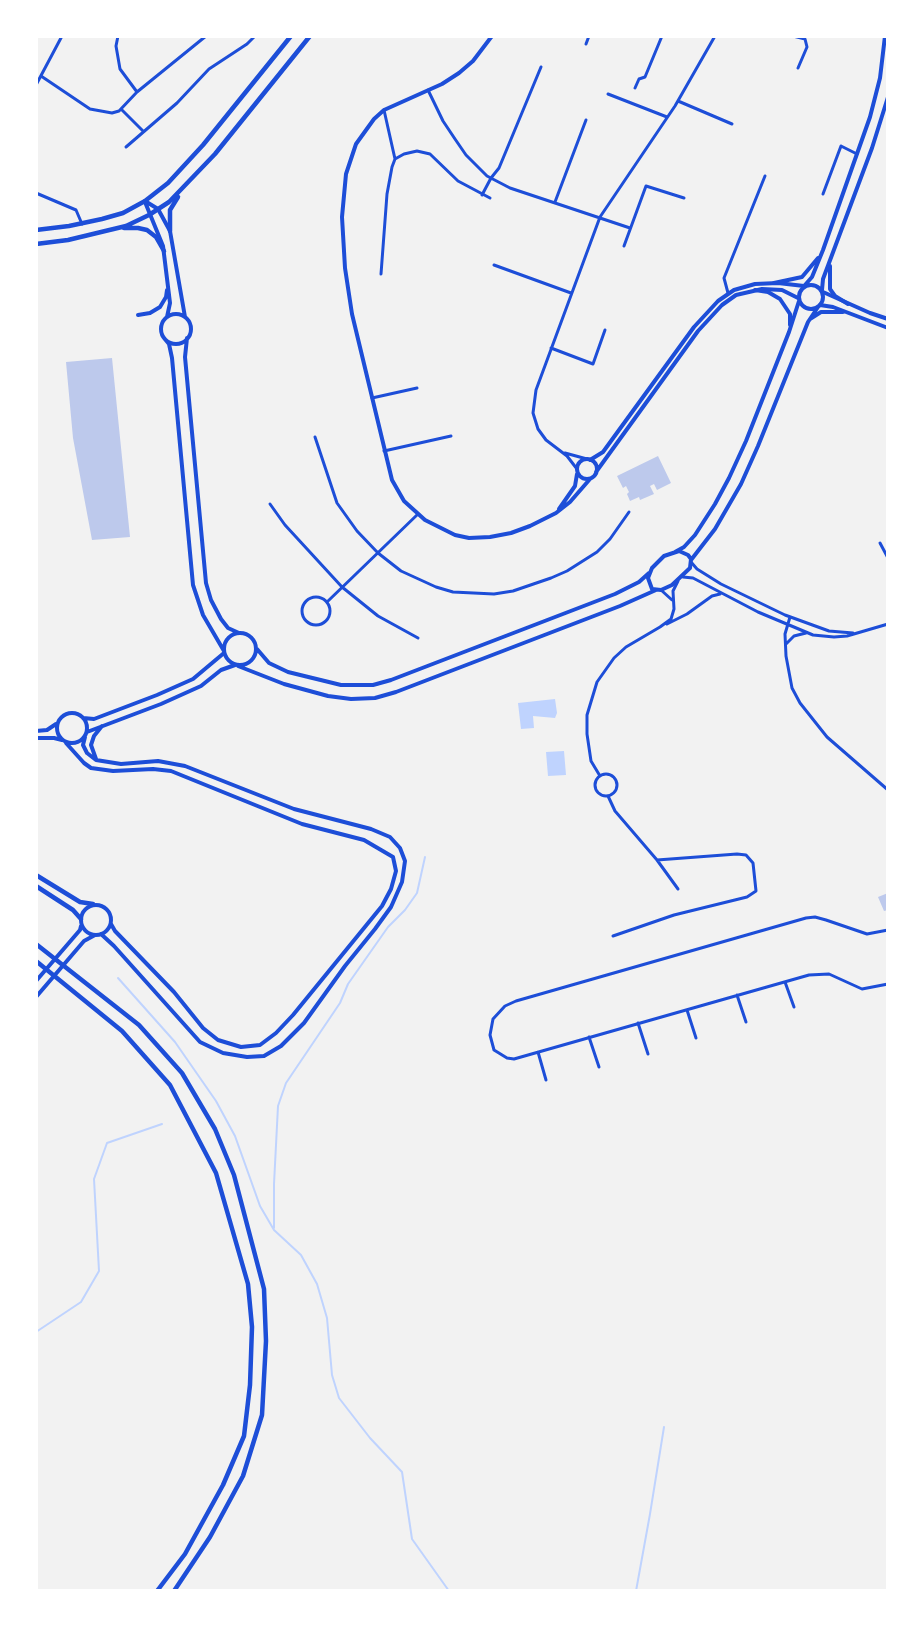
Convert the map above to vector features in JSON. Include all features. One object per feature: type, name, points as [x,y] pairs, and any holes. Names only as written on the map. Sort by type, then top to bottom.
[{"type":"highway","points":[[36,230],[82,224],[123,213],[145,201],[168,183],[203,145],[291,36]]},
{"type":"highway","points":[[170,231],[170,210],[189,183],[310,36]]},
{"type":"highway","points":[[118,229],[149,215],[189,183]]},
{"type":"highway","points":[[36,244],[68,240],[118,229],[138,228],[147,230],[156,237],[164,251]]},
{"type":"highway","points":[[36,874],[80,902],[93,904]]},
{"type":"highway","points":[[36,886],[73,910],[81,921]]},
{"type":"highway","points":[[36,944],[139,1025],[182,1073],[215,1129],[234,1174],[264,1289],[266,1341],[262,1415],[243,1476],[210,1537],[174,1591]]},
{"type":"highway","points":[[36,961],[122,1031],[170,1085],[216,1173],[248,1284],[252,1327],[250,1385],[243,1436],[223,1485],[185,1554],[157,1591]]},
{"type":"street","points":[[36,85],[62,36]]},
{"type":"street","points":[[118,36],[116,46],[120,69],[137,92]]},
{"type":"street","points":[[41,76],[90,109],[112,112],[121,109],[137,92],[206,36]]},
{"type":"street","points":[[126,147],[177,103],[209,69],[247,44],[255,36]]},
{"type":"street","points":[[492,36],[472,61],[442,84],[384,110],[374,118],[357,144],[346,174],[343,193],[343,244],[348,291],[384,451],[397,491],[418,514],[436,527],[455,535],[482,538],[511,533],[552,516],[570,502],[596,472],[713,314],[736,295],[755,290],[778,289],[799,300],[807,308],[819,306],[888,328]]},
{"type":"street","points":[[586,44],[589,36]]},
{"type":"street","points":[[635,88],[639,79],[645,76],[662,36]]},
{"type":"street","points":[[590,478],[583,478],[572,460],[546,440],[534,421],[536,390],[600,218],[678,101],[715,36]]},
{"type":"street","points":[[793,36],[805,39],[807,47],[798,68]]},
{"type":"street","points":[[145,201],[158,209],[170,231],[185,317],[191,329],[187,338],[185,357],[206,583],[211,600],[220,619],[228,628],[250,636],[269,663],[288,672],[341,685],[373,685],[392,680],[615,594],[639,582],[664,556],[675,552],[689,542],[715,504],[746,441],[789,332],[799,300],[799,292],[812,277],[823,250],[876,97],[885,36]]},
{"type":"street","points":[[482,195],[490,178],[499,168],[541,67]]},
{"type":"street","points":[[428,90],[443,121],[466,156],[490,178],[510,188],[630,228]]},
{"type":"street","points":[[608,94],[667,117]]},
{"type":"street","points":[[145,201],[149,215],[160,235],[164,251],[170,308],[161,328],[171,350],[193,585],[203,615],[226,658],[237,665],[284,684],[328,696],[351,699],[375,698],[610,610],[683,577],[690,568],[691,561],[716,529],[741,484],[808,322],[823,299],[823,279],[872,148],[888,97]]},
{"type":"street","points":[[678,101],[732,124]]},
{"type":"street","points":[[121,109],[144,132]]},
{"type":"street","points":[[381,274],[387,194],[395,159],[384,110]]},
{"type":"street","points":[[554,203],[586,120]]},
{"type":"street","points":[[823,194],[841,146],[857,154]]},
{"type":"street","points":[[395,159],[417,151],[430,154],[458,181],[490,198]]},
{"type":"street","points":[[728,293],[724,278],[765,176]]},
{"type":"street","points":[[624,246],[646,186],[684,198]]},
{"type":"street","points":[[36,194],[76,210],[82,224]]},
{"type":"street","points":[[774,283],[802,277],[823,250]]},
{"type":"street","points":[[830,262],[830,289],[835,296],[848,304]]},
{"type":"street","points":[[494,265],[571,293]]},
{"type":"street","points":[[138,315],[160,308],[166,297],[168,283]]},
{"type":"street","points":[[552,516],[575,486],[580,461],[603,452],[694,327],[728,293],[754,284],[816,285],[822,291],[848,304],[888,319]]},
{"type":"street","points":[[755,290],[774,294],[784,303],[790,314],[789,332]]},
{"type":"street","points":[[808,322],[821,312],[843,312]]},
{"type":"street","points":[[167,317],[175,314],[185,317]]},
{"type":"street","points":[[550,348],[593,364],[605,330]]},
{"type":"street","points":[[164,338],[168,342],[177,344],[187,338]]},
{"type":"street","points":[[372,398],[417,388]]},
{"type":"street","points":[[384,451],[451,436]]},
{"type":"street","points":[[315,438],[337,503],[357,531],[378,553],[401,571],[453,592],[494,594],[532,585],[567,571],[583,562],[609,539],[629,512]]},
{"type":"street","points":[[558,449],[588,459],[595,464],[596,472]]},
{"type":"street","points":[[270,504],[285,525],[342,587],[378,616],[418,638]]},
{"type":"street","points":[[327,602],[418,514]]},
{"type":"street","points":[[880,543],[888,558]]},
{"type":"street","points":[[675,552],[684,552],[697,569],[721,584],[790,617],[830,631],[847,633],[867,631]]},
{"type":"street","points":[[649,573],[650,585],[669,596],[673,604]]},
{"type":"street","points":[[683,577],[693,578],[722,594],[807,633],[834,637],[867,631],[888,624]]},
{"type":"street","points":[[660,627],[671,619],[673,591],[678,581]]},
{"type":"street","points":[[600,776],[591,761],[587,715],[603,670],[626,647],[687,614],[712,596],[722,594]]},
{"type":"street","points":[[316,597],[327,602],[331,611],[327,620],[316,625],[307,622],[302,610],[307,600],[316,597]]},
{"type":"street","points":[[790,617],[785,649],[792,688],[807,713],[827,736],[888,790]]},
{"type":"street","points":[[36,731],[47,730],[68,713],[94,719],[193,679],[224,652],[228,638],[239,633]]},
{"type":"street","points":[[785,649],[794,636],[807,633]]},
{"type":"street","points":[[36,738],[54,738],[76,743],[102,726],[201,686],[221,670],[250,662],[257,648]]},
{"type":"street","points":[[81,921],[86,932],[98,935],[114,946],[200,1042],[223,1053],[247,1057],[264,1056],[281,1046],[304,1023],[391,907],[402,882],[405,861],[400,848],[390,837],[371,829],[294,809],[185,766],[158,761],[121,764],[96,760],[87,753],[83,745],[86,722],[83,718]]},
{"type":"street","points":[[36,981],[76,934],[84,910],[93,904],[98,904],[111,913],[111,924],[115,931],[174,992],[203,1028],[218,1040],[241,1047],[260,1045],[293,1016],[382,906],[391,889],[396,871],[393,857],[364,840],[302,824],[171,771],[153,769],[113,771],[91,768],[64,742],[57,732],[57,723]]},
{"type":"street","points":[[96,760],[91,744],[102,726]]},
{"type":"street","points":[[610,775],[616,783],[616,790],[608,796],[601,795],[595,788],[600,776],[610,775]]},
{"type":"street","points":[[608,796],[615,811],[657,860],[678,889]]},
{"type":"street","points":[[613,936],[683,912],[747,897],[756,891],[753,864],[746,855],[657,860]]},
{"type":"street","points":[[888,930],[867,934],[815,917],[806,918],[505,1006],[493,1019],[490,1028],[491,1043],[494,1050],[507,1058],[514,1059],[737,995],[824,973],[862,988],[888,984]]},
{"type":"street","points":[[36,997],[84,941],[98,935],[111,924]]},
{"type":"street","points":[[784,982],[794,1007]]},
{"type":"street","points":[[737,995],[746,1022]]},
{"type":"street","points":[[687,1010],[696,1038]]},
{"type":"street","points":[[638,1023],[648,1054]]},
{"type":"street","points":[[589,1037],[599,1067]]},
{"type":"street","points":[[538,1052],[546,1080]]},
{"type":"water","points":[[555,699],[557,713],[555,718],[533,716],[534,728],[521,729],[518,703]]},
{"type":"water","points":[[564,751],[566,775],[548,776],[546,752]]},
{"type":"building","points":[[112,358],[130,537],[92,540],[73,438],[66,362]]},
{"type":"building","points":[[658,456],[671,483],[657,490],[654,484],[650,486],[654,494],[640,500],[639,497],[630,501],[626,486],[623,488],[617,476]]},
{"type":"building","points":[[888,893],[888,910],[884,911],[878,897]]},
{"type":"waterway","points":[[274,1228],[278,1106],[286,1083],[340,1003],[348,984],[388,927],[405,910],[417,893],[425,857]]},
{"type":"waterway","points":[[118,978],[175,1042],[216,1101],[235,1136],[260,1206],[274,1230],[301,1255],[317,1284],[327,1318],[332,1375],[339,1398],[370,1438],[402,1472],[412,1539],[449,1591]]},
{"type":"waterway","points":[[36,1332],[81,1302],[99,1271],[94,1179],[107,1143],[162,1124]]},
{"type":"waterway","points":[[636,1591],[664,1427]]}]
